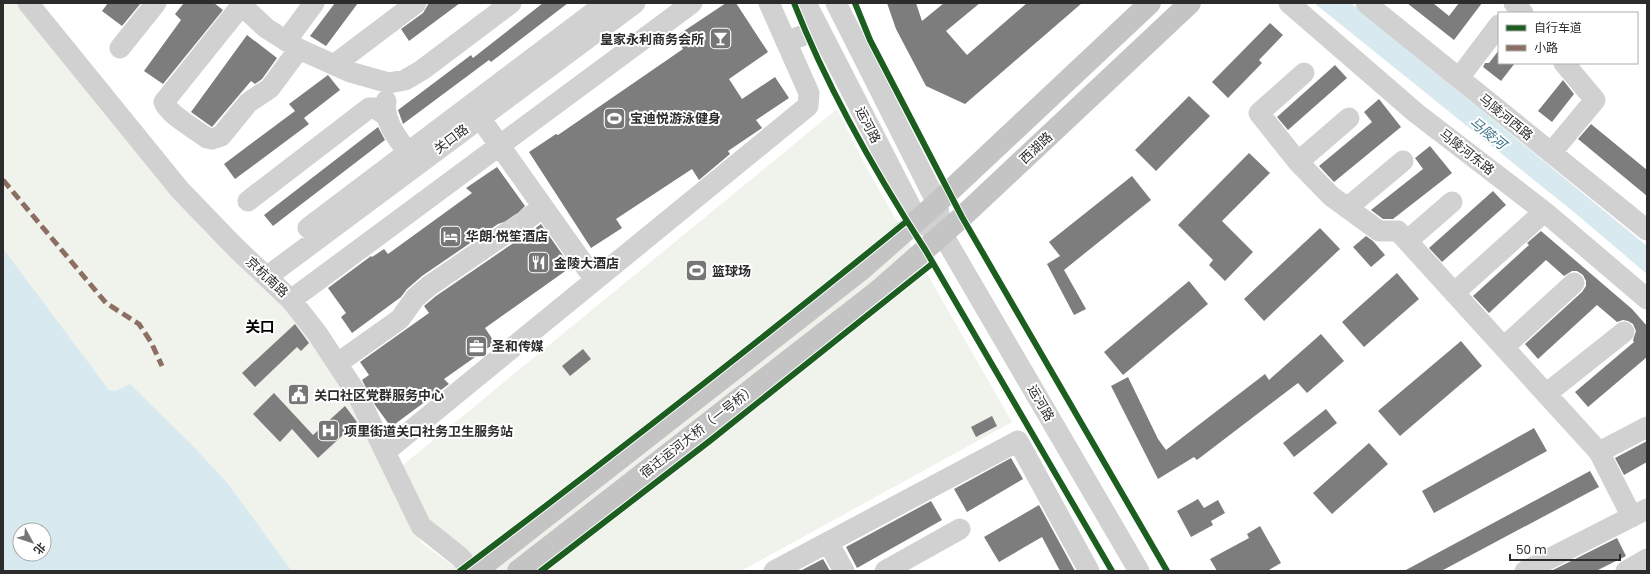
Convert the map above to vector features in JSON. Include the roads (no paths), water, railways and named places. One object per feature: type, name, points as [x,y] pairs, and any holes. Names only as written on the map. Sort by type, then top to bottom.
[{"type":"main road","points":[[918,221],[1150,3]]},
{"type":"main road","name":"西湖路","points":[[878,291],[943,235],[1190,3]]},
{"type":"main road","name":"宿迁运河大桥（一号桥）","points":[[476,571],[862,269],[918,221]]},
{"type":"main road","name":"宿迁运河大桥（一号桥）","points":[[518,571],[878,291]]},
{"type":"street","name":"京杭南路","points":[[28,3],[180,190],[236,248],[268,276],[291,300],[338,363],[357,394],[386,451],[421,526],[460,557],[472,571]]},
{"type":"street","points":[[120,48],[156,3]]},
{"type":"street","points":[[314,3],[293,45],[270,88],[248,103],[221,136],[212,140],[207,138],[165,107],[164,102],[240,4],[266,28],[293,45],[356,74],[389,83],[405,80],[422,70],[511,3]]},
{"type":"street","points":[[334,65],[416,3]]},
{"type":"street","points":[[294,239],[413,159],[606,3]]},
{"type":"street","name":"关口路","points":[[268,276],[413,159],[480,118],[636,3]]},
{"type":"street","points":[[291,300],[692,3]]},
{"type":"street","points":[[386,451],[808,106],[809,93],[769,3]]},
{"type":"street","name":"运河路","points":[[806,3],[918,221]]},
{"type":"street","name":"运河路","points":[[836,3],[937,203],[943,235],[1139,571]]},
{"type":"street","name":"马陵河西路","points":[[1366,3],[1647,230]]},
{"type":"street","name":"马陵河东路","points":[[1295,6],[1416,113],[1544,212],[1647,299]]},
{"type":"street","points":[[1459,78],[1498,26]]},
{"type":"street","points":[[786,42],[819,29]]},
{"type":"street","points":[[1551,153],[1594,100],[1565,64]]},
{"type":"street","points":[[1304,73],[1259,113],[1298,162],[1331,196],[1379,231],[1398,231],[1599,452],[1639,513],[1525,571]]},
{"type":"street","points":[[248,201],[377,112],[389,83]]},
{"type":"street","points":[[377,112],[391,126],[413,159]]},
{"type":"street","points":[[480,118],[500,146],[535,213],[595,280]]},
{"type":"street","points":[[1298,162],[1349,118]]},
{"type":"street","points":[[1347,208],[1403,161]]},
{"type":"street","points":[[1407,241],[1452,202]]},
{"type":"street","points":[[1454,293],[1544,212]]},
{"type":"street","points":[[918,221],[943,235]]},
{"type":"street","points":[[338,363],[400,319],[415,298],[429,286],[505,234]]},
{"type":"street","points":[[1504,347],[1574,283]]},
{"type":"street","points":[[1546,394],[1624,332]]},
{"type":"street","points":[[1599,452],[1647,427]]},
{"type":"street","points":[[774,571],[1018,441],[1089,571]]},
{"type":"street","points":[[885,571],[960,529]]},
{"type":"street","points":[[828,542],[844,571]]},
{"type":"street","points":[[1626,571],[1647,560]]},
{"type":"water","name":"马陵河","points":[[1314,3],[1351,3],[1647,246],[1647,274],[1575,213]]},
{"type":"water","points":[[4,250],[109,390],[116,391],[130,384],[197,450],[229,485],[292,571],[3,571]]},
{"type":"tunnel","points":[[505,234],[527,219]]},
{"type":"place","name":"皇家永利商务会所","points":[[720,39]]},
{"type":"place","name":"宝迪悦游泳健身","points":[[615,118]]},
{"type":"place","name":"华朗·悦笙酒店","points":[[450,236]]},
{"type":"place","name":"金陵大酒店","points":[[538,263]]},
{"type":"place","name":"篮球场","points":[[696,271]]},
{"type":"place","name":"圣和传媒","points":[[476,346]]},
{"type":"place","name":"关口社区党群服务中心","points":[[298,395]]},
{"type":"place","name":"项里街道关口社务卫生服务站","points":[[328,431]]},
{"type":"district","name":"关口","points":[[260,326]]}]
